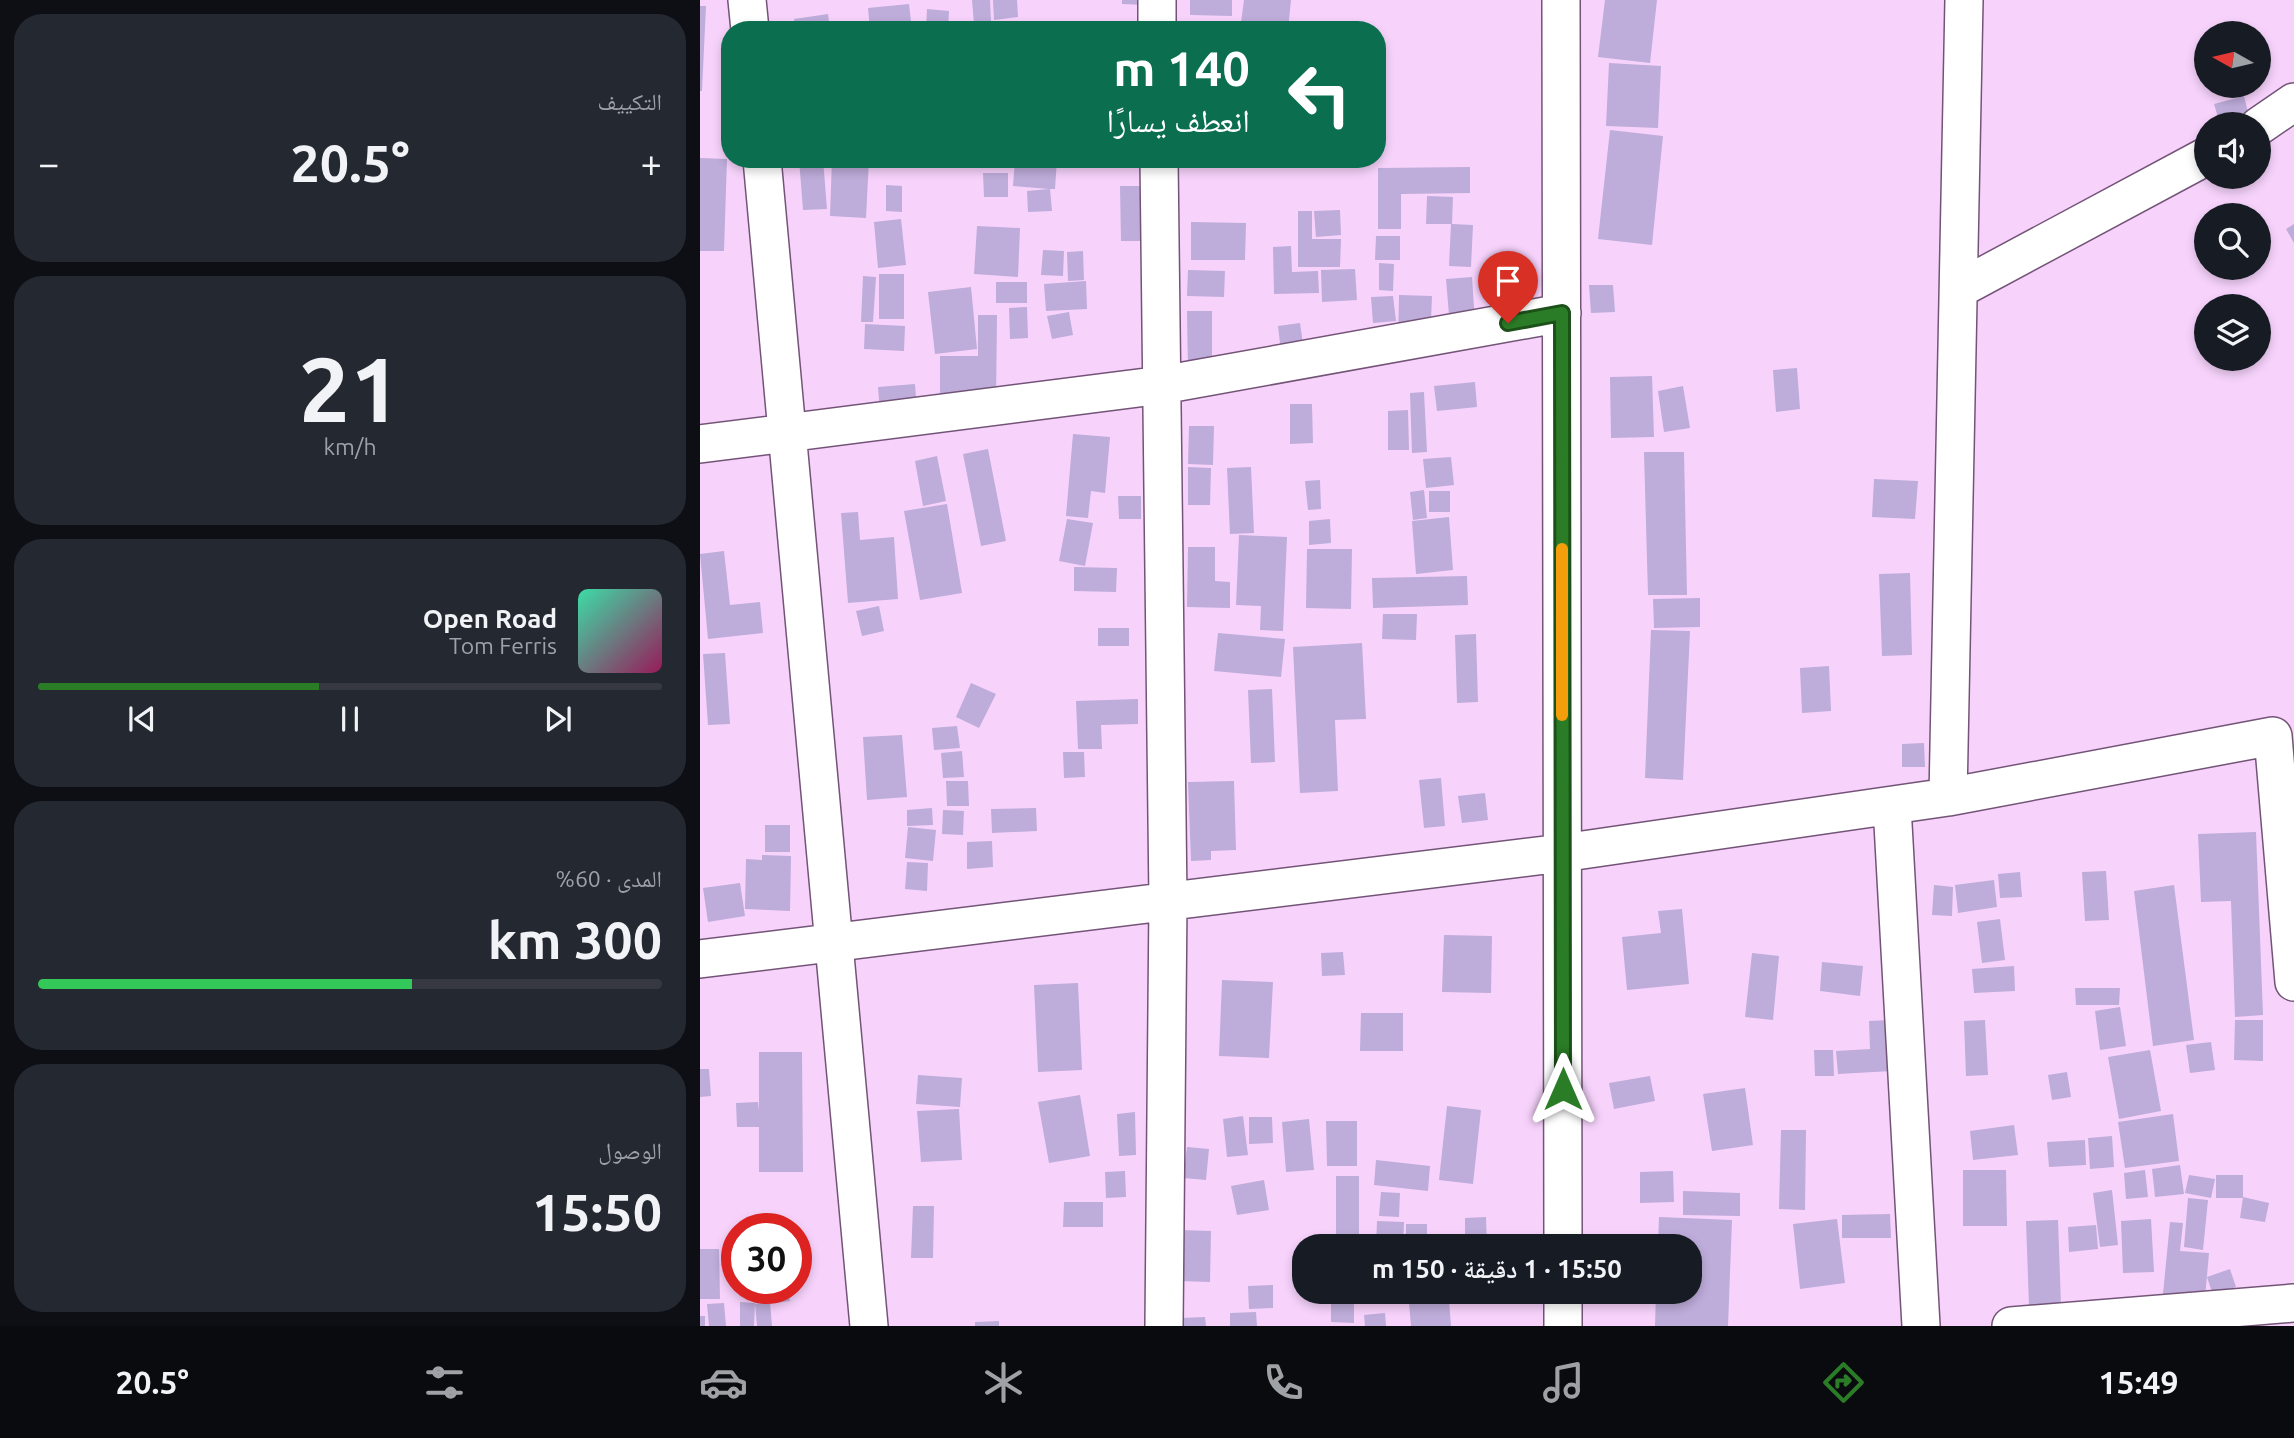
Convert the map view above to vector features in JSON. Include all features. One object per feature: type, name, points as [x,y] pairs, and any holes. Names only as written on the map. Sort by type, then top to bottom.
[{"type":"street","points":[[747,0],[749,21]]},
{"type":"street","points":[[1157,0],[1157,21]]},
{"type":"street","points":[[1561,0],[1563,1234]]},
{"type":"street","points":[[1948,797],[1965,0]]},
{"type":"street","points":[[2271,118],[2294,102]]},
{"type":"street","points":[[1959,289],[2194,163]]},
{"type":"street","points":[[763,168],[869,1326]]},
{"type":"street","points":[[1159,168],[1168,901],[1164,1326]]},
{"type":"street","points":[[700,444],[1162,385],[1562,313]]},
{"type":"street","points":[[700,959],[1562,853],[1892,806],[2283,729],[2294,982]]},
{"type":"street","points":[[1892,806],[1922,1326]]},
{"type":"street","points":[[2011,1326],[2294,1303]]},
{"type":"street","points":[[1563,1304],[1563,1326]]},
{"type":"building","points":[[972,0],[990,0],[991,21],[974,21]]},
{"type":"building","points":[[993,0],[1017,0],[1018,17],[994,20]]},
{"type":"building","points":[[1122,0],[1144,0],[1144,5],[1122,4]]},
{"type":"building","points":[[1190,0],[1232,0],[1232,16],[1190,15]]},
{"type":"building","points":[[1244,0],[1291,0],[1289,21],[1241,21]]},
{"type":"building","points":[[1605,0],[1657,0],[1650,63],[1598,57]]},
{"type":"building","points":[[909,4],[911,21],[869,21],[868,8]]},
{"type":"building","points":[[700,6],[706,6],[702,91],[700,91]]},
{"type":"building","points":[[927,9],[949,11],[948,21],[926,21]]},
{"type":"building","points":[[828,14],[829,21],[794,21]]},
{"type":"building","points":[[1609,63],[1661,66],[1658,128],[1606,126]]},
{"type":"building","points":[[2244,98],[2248,112],[2216,112],[2214,104]]},
{"type":"building","points":[[1610,130],[1663,136],[1652,245],[1598,239]]},
{"type":"building","points":[[700,158],[721,159],[721,168],[727,168],[724,251],[700,251]]},
{"type":"building","points":[[1470,167],[1470,193],[1401,194],[1401,229],[1378,229],[1378,168]]},
{"type":"building","points":[[800,168],[824,168],[827,209],[803,210]]},
{"type":"building","points":[[832,168],[869,168],[866,218],[830,216]]},
{"type":"building","points":[[1014,168],[1056,168],[1055,189],[1050,189],[1052,211],[1028,212],[1027,191],[1049,189],[1013,186]]},
{"type":"building","points":[[983,173],[1008,173],[1008,197],[984,197]]},
{"type":"building","points":[[886,185],[902,186],[902,212],[886,211]]},
{"type":"building","points":[[1120,186],[1141,186],[1143,241],[1121,241]]},
{"type":"building","points":[[1427,196],[1453,197],[1452,224],[1473,225],[1471,267],[1449,266],[1451,224],[1426,224]]},
{"type":"building","points":[[1340,210],[1341,235],[1316,237],[1314,211]]},
{"type":"building","points":[[1298,211],[1312,211],[1312,239],[1341,239],[1340,267],[1298,267]]},
{"type":"building","points":[[901,219],[906,265],[878,268],[874,222]]},
{"type":"building","points":[[1191,222],[1246,223],[1245,260],[1191,260]]},
{"type":"building","points":[[2294,224],[2294,243],[2286,229]]},
{"type":"building","points":[[977,226],[1020,228],[1018,277],[974,274]]},
{"type":"building","points":[[1376,236],[1400,236],[1400,260],[1375,260]]},
{"type":"building","points":[[1291,246],[1292,272],[1318,271],[1319,293],[1274,294],[1273,247]]},
{"type":"building","points":[[1043,250],[1064,251],[1063,276],[1041,275]]},
{"type":"building","points":[[1083,251],[1084,280],[1068,281],[1067,252]]},
{"type":"building","points":[[1379,263],[1394,264],[1393,291],[1379,290]]},
{"type":"building","points":[[1355,269],[1357,300],[1322,302],[1321,270]]},
{"type":"building","points":[[1188,270],[1225,271],[1224,297],[1187,296]]},
{"type":"building","points":[[879,274],[904,274],[904,319],[879,319]]},
{"type":"building","points":[[863,276],[876,277],[873,322],[861,322]]},
{"type":"building","points":[[1472,277],[1476,338],[1451,339],[1446,279]]},
{"type":"building","points":[[1086,281],[1087,309],[1046,311],[1044,284]]},
{"type":"building","points":[[996,282],[1027,282],[1027,303],[996,303]]},
{"type":"building","points":[[1589,285],[1613,285],[1615,312],[1591,313]]},
{"type":"building","points":[[971,287],[977,349],[935,354],[928,292]]},
{"type":"building","points":[[1399,295],[1432,296],[1430,344],[1398,342]]},
{"type":"building","points":[[1393,296],[1396,321],[1373,323],[1371,297]]},
{"type":"building","points":[[1027,307],[1028,338],[1010,339],[1009,308]]},
{"type":"building","points":[[1187,311],[1212,311],[1212,371],[1188,371]]},
{"type":"building","points":[[1069,312],[1073,335],[1052,339],[1047,316]]},
{"type":"building","points":[[978,315],[997,315],[996,403],[940,403],[940,356],[978,356]]},
{"type":"building","points":[[1300,323],[1305,358],[1282,361],[1278,326]]},
{"type":"building","points":[[865,324],[905,326],[904,351],[864,349]]},
{"type":"building","points":[[1797,368],[1800,409],[1776,412],[1773,370]]},
{"type":"building","points":[[1652,376],[1654,437],[1611,438],[1610,377]]},
{"type":"building","points":[[1475,382],[1477,407],[1437,411],[1434,386]]},
{"type":"building","points":[[915,384],[917,410],[880,413],[878,387]]},
{"type":"building","points":[[1683,386],[1690,428],[1664,432],[1658,391]]},
{"type":"building","points":[[1424,392],[1427,452],[1412,453],[1410,393]]},
{"type":"building","points":[[1290,404],[1312,404],[1313,443],[1290,444]]},
{"type":"building","points":[[1408,410],[1409,450],[1388,450],[1388,411]]},
{"type":"building","points":[[1189,426],[1214,426],[1213,465],[1188,464]]},
{"type":"building","points":[[1073,434],[1110,437],[1105,493],[1091,491],[1088,518],[1066,516]]},
{"type":"building","points":[[988,449],[1006,541],[981,546],[963,454]]},
{"type":"building","points":[[1644,452],[1684,452],[1687,595],[1648,595]]},
{"type":"building","points":[[937,456],[946,501],[923,506],[915,461]]},
{"type":"building","points":[[1451,457],[1454,485],[1426,488],[1423,459]]},
{"type":"building","points":[[1188,467],[1211,468],[1210,505],[1188,505]]},
{"type":"building","points":[[1251,467],[1254,533],[1230,534],[1227,468]]},
{"type":"building","points":[[1874,479],[1918,481],[1915,519],[1872,517]]},
{"type":"building","points":[[1320,480],[1321,509],[1308,510],[1305,481]]},
{"type":"building","points":[[1424,490],[1427,518],[1413,520],[1410,492]]},
{"type":"building","points":[[1429,491],[1450,491],[1450,512],[1429,512]]},
{"type":"building","points":[[1118,496],[1141,496],[1141,519],[1119,519]]},
{"type":"building","points":[[947,504],[962,593],[920,600],[904,511]]},
{"type":"building","points":[[858,512],[860,540],[894,537],[898,599],[848,603],[841,513]]},
{"type":"building","points":[[1449,517],[1453,570],[1416,574],[1412,521]]},
{"type":"building","points":[[1067,519],[1093,523],[1085,566],[1059,561]]},
{"type":"building","points":[[1330,519],[1331,543],[1309,545],[1309,521]]},
{"type":"building","points":[[1239,535],[1287,537],[1283,631],[1260,630],[1261,606],[1236,605]]},
{"type":"building","points":[[1188,547],[1215,547],[1215,581],[1230,582],[1230,608],[1187,607]]},
{"type":"building","points":[[1307,549],[1352,549],[1351,609],[1306,608]]},
{"type":"building","points":[[724,551],[730,605],[760,602],[763,633],[708,639],[700,554]]},
{"type":"building","points":[[1074,567],[1117,568],[1116,592],[1074,591]]},
{"type":"building","points":[[1910,573],[1912,655],[1882,656],[1879,574]]},
{"type":"building","points":[[1467,576],[1468,605],[1373,608],[1372,578]]},
{"type":"building","points":[[1700,598],[1700,627],[1654,628],[1653,599]]},
{"type":"building","points":[[879,606],[884,631],[862,636],[856,611]]},
{"type":"building","points":[[1383,614],[1417,614],[1416,640],[1382,639]]},
{"type":"building","points":[[1098,628],[1129,628],[1129,646],[1098,646]]},
{"type":"building","points":[[1651,630],[1690,631],[1683,780],[1645,778]]},
{"type":"building","points":[[1218,633],[1285,639],[1281,677],[1214,671]]},
{"type":"building","points":[[1476,634],[1478,702],[1457,703],[1455,635]]},
{"type":"building","points":[[1362,643],[1366,719],[1335,720],[1338,791],[1300,793],[1293,647]]},
{"type":"building","points":[[725,653],[730,724],[708,725],[703,654]]},
{"type":"building","points":[[1829,666],[1831,711],[1802,713],[1800,668]]},
{"type":"building","points":[[971,683],[996,694],[979,728],[956,717]]},
{"type":"building","points":[[1272,689],[1275,762],[1251,763],[1248,690]]},
{"type":"building","points":[[1138,699],[1138,724],[1101,725],[1102,749],[1078,749],[1076,701]]},
{"type":"building","points":[[957,726],[960,748],[934,750],[932,728]]},
{"type":"building","points":[[902,735],[907,797],[867,800],[863,737]]},
{"type":"building","points":[[1924,743],[1925,767],[1902,767],[1902,744]]},
{"type":"building","points":[[962,751],[964,777],[943,778],[941,753]]},
{"type":"building","points":[[1063,752],[1084,752],[1085,777],[1064,778]]},
{"type":"building","points":[[1441,778],[1445,826],[1424,828],[1419,780]]},
{"type":"building","points":[[946,781],[968,781],[969,806],[947,806]]},
{"type":"building","points":[[1234,781],[1236,850],[1211,851],[1211,860],[1191,861],[1188,782]]},
{"type":"building","points":[[1485,793],[1488,820],[1462,823],[1458,796]]},
{"type":"building","points":[[932,808],[933,825],[907,826],[907,810]]},
{"type":"building","points":[[1036,808],[1037,831],[992,833],[991,809]]},
{"type":"building","points":[[943,810],[964,811],[963,835],[942,834]]},
{"type":"building","points":[[765,825],[790,825],[790,852],[765,852]]},
{"type":"building","points":[[908,827],[936,830],[933,861],[905,858]]},
{"type":"building","points":[[2256,832],[2263,1015],[2235,1017],[2231,901],[2201,902],[2198,834]]},
{"type":"building","points":[[992,841],[993,867],[967,869],[967,842]]},
{"type":"building","points":[[762,855],[791,856],[790,911],[745,909],[746,859],[762,860]]},
{"type":"building","points":[[907,862],[928,863],[927,891],[905,889]]},
{"type":"building","points":[[2106,871],[2109,920],[2085,921],[2082,872]]},
{"type":"building","points":[[2020,872],[2022,897],[2000,898],[1998,874]]},
{"type":"building","points":[[1994,880],[1997,907],[1958,913],[1955,885]]},
{"type":"building","points":[[740,883],[745,916],[708,922],[703,888]]},
{"type":"building","points":[[1934,885],[1953,887],[1952,916],[1932,915]]},
{"type":"building","points":[[2174,885],[2194,1040],[2153,1046],[2134,891]]},
{"type":"building","points":[[1682,909],[1689,984],[1627,990],[1622,937],[1661,933],[1658,911]]},
{"type":"building","points":[[2000,919],[2005,960],[1982,963],[1977,922]]},
{"type":"building","points":[[1444,935],[1492,936],[1491,993],[1442,992]]},
{"type":"building","points":[[1343,952],[1345,975],[1322,976],[1321,953]]},
{"type":"building","points":[[1752,953],[1779,956],[1773,1020],[1745,1017]]},
{"type":"building","points":[[1822,962],[1863,966],[1860,996],[1820,991]]},
{"type":"building","points":[[2014,966],[2015,991],[1974,993],[1972,969]]},
{"type":"building","points":[[1222,980],[1273,982],[1269,1058],[1219,1056]]},
{"type":"building","points":[[1078,983],[1082,1070],[1038,1072],[1034,985]]},
{"type":"building","points":[[2075,988],[2120,988],[2119,1005],[2076,1005]]},
{"type":"building","points":[[2120,1007],[2126,1046],[2100,1050],[2095,1011]]},
{"type":"building","points":[[1361,1013],[1403,1013],[1403,1051],[1360,1051]]},
{"type":"building","points":[[1890,1020],[1892,1071],[1838,1074],[1836,1051],[1870,1049],[1869,1021]]},
{"type":"building","points":[[1985,1020],[1988,1075],[1966,1076],[1964,1021]]},
{"type":"building","points":[[2235,1020],[2263,1020],[2263,1061],[2234,1060]]},
{"type":"building","points":[[2211,1042],[2215,1070],[2190,1073],[2186,1045]]},
{"type":"building","points":[[1814,1050],[1833,1050],[1834,1076],[1815,1076]]},
{"type":"building","points":[[2150,1050],[2161,1111],[2119,1119],[2108,1057]]},
{"type":"building","points":[[759,1052],[802,1052],[803,1172],[759,1172],[759,1127],[737,1127],[736,1103],[758,1102],[759,1111]]},
{"type":"building","points":[[700,1069],[709,1069],[711,1096],[700,1097]]},
{"type":"building","points":[[2067,1072],[2071,1097],[2052,1100],[2048,1075]]},
{"type":"building","points":[[918,1075],[962,1078],[960,1107],[916,1104]]},
{"type":"building","points":[[1650,1076],[1655,1101],[1614,1109],[1609,1083]]},
{"type":"building","points":[[1745,1088],[1753,1145],[1712,1151],[1703,1094]]},
{"type":"building","points":[[1080,1095],[1090,1156],[1049,1163],[1038,1102]]},
{"type":"building","points":[[1447,1106],[1481,1110],[1473,1184],[1439,1180]]},
{"type":"building","points":[[959,1109],[962,1160],[921,1162],[917,1111]]},
{"type":"building","points":[[1135,1112],[1136,1155],[1119,1156],[1117,1114]]},
{"type":"building","points":[[2173,1114],[2179,1161],[2125,1168],[2118,1122]]},
{"type":"building","points":[[1243,1116],[1248,1155],[1227,1157],[1223,1119]]},
{"type":"building","points":[[1249,1117],[1272,1117],[1273,1143],[1249,1144]]},
{"type":"building","points":[[1309,1119],[1314,1170],[1286,1172],[1282,1122]]},
{"type":"building","points":[[1326,1121],[1357,1121],[1357,1166],[1327,1166]]},
{"type":"building","points":[[2014,1125],[2018,1155],[1973,1160],[1970,1131]]},
{"type":"building","points":[[1781,1130],[1806,1130],[1805,1210],[1779,1209]]},
{"type":"building","points":[[2112,1136],[2114,1167],[2090,1169],[2088,1138]]},
{"type":"building","points":[[2085,1140],[2086,1165],[2049,1167],[2047,1142]]},
{"type":"building","points":[[1187,1147],[1209,1149],[1206,1180],[1183,1178]]},
{"type":"building","points":[[1376,1160],[1430,1166],[1428,1191],[1374,1185]]},
{"type":"building","points":[[2180,1165],[2184,1194],[2155,1197],[2152,1169]]},
{"type":"building","points":[[1963,1170],[2006,1170],[2007,1226],[1963,1226]]},
{"type":"building","points":[[2145,1170],[2148,1197],[2126,1199],[2124,1173]]},
{"type":"building","points":[[1125,1171],[1126,1197],[1106,1198],[1105,1172]]},
{"type":"building","points":[[1673,1171],[1674,1202],[1640,1203],[1640,1172]]},
{"type":"building","points":[[2189,1175],[2215,1179],[2211,1198],[2185,1193]]},
{"type":"building","points":[[2216,1175],[2243,1175],[2243,1198],[2216,1198]]},
{"type":"building","points":[[1336,1176],[1359,1176],[1359,1234],[1336,1234]]},
{"type":"building","points":[[1264,1180],[1269,1210],[1237,1215],[1231,1186]]},
{"type":"building","points":[[2112,1190],[2118,1245],[2100,1247],[2093,1193]]},
{"type":"building","points":[[1683,1191],[1740,1193],[1740,1216],[1683,1215]]},
{"type":"building","points":[[1381,1192],[1400,1193],[1399,1217],[1379,1216]]},
{"type":"building","points":[[2243,1197],[2269,1203],[2265,1222],[2240,1218]]},
{"type":"building","points":[[2188,1198],[2208,1200],[2203,1250],[2184,1247]]},
{"type":"building","points":[[1064,1202],[1103,1202],[1103,1227],[1063,1227]]},
{"type":"building","points":[[913,1206],[934,1206],[933,1258],[911,1258]]},
{"type":"building","points":[[1890,1214],[1891,1238],[1842,1238],[1842,1215]]},
{"type":"building","points":[[1486,1217],[1487,1234],[1465,1234],[1465,1218]]},
{"type":"building","points":[[1659,1217],[1732,1220],[1728,1326],[1655,1326],[1656,1304],[1702,1304],[1702,1234],[1658,1234]]},
{"type":"building","points":[[1837,1219],[1845,1283],[1800,1289],[1793,1224]]},
{"type":"building","points":[[2151,1219],[2154,1272],[2123,1273],[2121,1221]]},
{"type":"building","points":[[2058,1220],[2061,1305],[2029,1306],[2026,1221]]},
{"type":"building","points":[[1377,1221],[1404,1222],[1404,1234],[1376,1234]]},
{"type":"building","points":[[2170,1222],[2183,1223],[2180,1251],[2209,1253],[2205,1298],[2163,1294]]},
{"type":"building","points":[[1406,1224],[1427,1224],[1427,1234],[1406,1234]]},
{"type":"building","points":[[2096,1225],[2098,1249],[2069,1252],[2068,1227]]},
{"type":"building","points":[[1181,1230],[1211,1231],[1210,1282],[1180,1281]]},
{"type":"building","points":[[700,1249],[719,1249],[720,1299],[700,1299]]},
{"type":"building","points":[[2230,1269],[2236,1287],[2213,1295],[2207,1277]]},
{"type":"building","points":[[1273,1285],[1273,1308],[1249,1309],[1248,1286]]},
{"type":"building","points":[[707,1304],[724,1304],[726,1326],[709,1326]]},
{"type":"building","points":[[740,1304],[755,1304],[754,1326],[740,1326]]},
{"type":"building","points":[[755,1304],[770,1304],[772,1326],[757,1326]]},
{"type":"building","points":[[1331,1304],[1354,1304],[1354,1323],[1331,1322]]},
{"type":"building","points":[[1409,1304],[1449,1304],[1451,1326],[1411,1326]]},
{"type":"building","points":[[1256,1312],[1257,1326],[1230,1326],[1230,1313]]},
{"type":"building","points":[[1385,1313],[1386,1326],[1365,1326],[1364,1315]]},
{"type":"building","points":[[700,1316],[705,1316],[705,1326],[700,1326]]},
{"type":"building","points":[[1205,1317],[1206,1326],[1182,1326],[1181,1318]]},
{"type":"building","points":[[999,1321],[999,1326],[975,1326],[975,1322]]},
{"type":"slow traffic","points":[[1562,549],[1562,715]]},
{"type":"route","points":[[1508,323],[1562,313],[1563,1089]]}]
